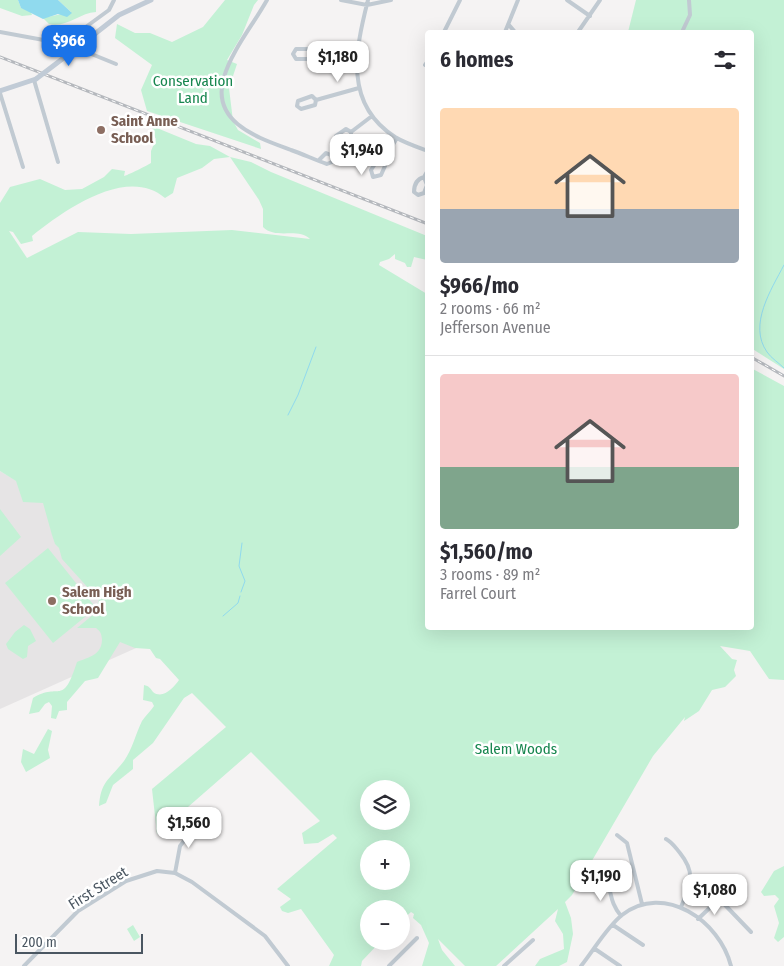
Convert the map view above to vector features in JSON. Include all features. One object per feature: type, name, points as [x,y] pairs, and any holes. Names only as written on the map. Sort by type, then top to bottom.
[{"type":"main road","points":[[0,92],[35,79],[115,18],[151,0]]},
{"type":"street","points":[[61,42],[83,32],[109,10],[114,0]]},
{"type":"street","points":[[267,0],[227,68],[222,87],[225,105],[234,121],[248,133],[319,160]]},
{"type":"street","points":[[341,0],[368,2],[391,0]]},
{"type":"street","points":[[445,30],[460,0]]},
{"type":"street","points":[[506,30],[518,0]]},
{"type":"street","points":[[567,0],[590,16]]},
{"type":"street","points":[[580,30],[600,0]]},
{"type":"street","points":[[683,30],[690,15],[689,0]]},
{"type":"street","points":[[368,2],[357,59],[359,88],[372,116],[397,138],[425,150]]},
{"type":"street","points":[[109,10],[115,18]]},
{"type":"street","points":[[509,25],[513,30]]},
{"type":"street","points":[[0,32],[61,42],[116,64]]},
{"type":"street","points":[[302,48],[310,49],[313,54],[309,59],[304,60],[296,58],[293,54],[296,49],[302,48]]},
{"type":"street","points":[[313,54],[357,59]]},
{"type":"street","points":[[35,79],[58,162]]},
{"type":"street","points":[[316,100],[359,88]]},
{"type":"street","points":[[0,92],[22,168]]},
{"type":"street","points":[[312,96],[316,100],[315,105],[308,108],[301,109],[297,106],[298,101],[306,97],[312,96]]},
{"type":"street","points":[[351,132],[372,116]]},
{"type":"street","points":[[346,129],[351,132],[351,138],[344,144],[336,143],[336,136],[339,133],[346,129]]},
{"type":"street","points":[[383,161],[377,161],[371,170],[373,177],[381,175],[385,166],[383,161],[397,138]]},
{"type":"street","points":[[424,177],[415,184],[414,192],[418,195],[425,191]]},
{"type":"street","points":[[175,874],[180,846],[199,822]]},
{"type":"street","points":[[617,835],[627,843],[642,904]]},
{"type":"street","points":[[666,839],[674,845],[690,868],[691,877],[681,907]]},
{"type":"street","name":"First Street","points":[[24,966],[63,924],[78,911],[140,875],[157,871],[175,874],[192,882],[262,934],[273,945],[288,966]]},
{"type":"street","points":[[587,883],[601,877],[605,879],[609,885],[612,902],[621,916]]},
{"type":"street","points":[[700,880],[751,932]]},
{"type":"street","points":[[698,918],[719,899]]},
{"type":"street","points":[[581,966],[621,916],[642,904],[664,902],[681,907],[698,918],[722,944],[731,966]]},
{"type":"street","points":[[613,924],[644,945]]},
{"type":"street","points":[[389,966],[418,938]]},
{"type":"street","points":[[504,966],[533,940]]},
{"type":"street","points":[[595,949],[620,966]]},
{"type":"shaded area","name":"Salem High School","points":[[0,471],[50,501],[145,644],[0,709]]},
{"type":"green space","points":[[0,0],[18,0],[21,8],[30,10],[32,15],[22,16],[0,8]]},
{"type":"green space","points":[[58,0],[96,0],[96,12],[62,24],[49,24],[43,18],[71,12]]},
{"type":"green space","name":"Conservation Land","points":[[225,0],[258,0],[254,5],[242,35],[227,60],[237,64],[229,88],[233,121],[238,130],[260,143],[261,149],[147,111],[141,90],[152,65],[115,38],[117,24],[135,33],[150,33],[172,42],[203,27]]},
{"type":"green space","points":[[636,0],[784,0],[784,369],[754,350],[754,30],[628,30]]},
{"type":"green space","name":"Salem Woods","points":[[152,126],[196,144],[210,146],[230,157],[251,162],[425,235],[425,260],[414,257],[411,267],[407,267],[405,263],[395,259],[395,254],[389,259],[380,262],[379,265],[425,293],[425,630],[754,630],[754,370],[784,386],[784,680],[769,679],[750,651],[720,646],[732,659],[737,660],[734,670],[736,676],[725,687],[712,690],[699,711],[684,721],[685,717],[653,756],[572,895],[565,902],[571,918],[573,934],[567,962],[559,966],[535,966],[540,959],[564,949],[563,934],[555,921],[558,909],[496,966],[465,966],[438,939],[442,950],[455,966],[422,966],[429,943],[421,925],[413,918],[414,914],[410,913],[410,900],[360,900],[360,950],[372,950],[362,961],[361,966],[329,966],[334,955],[301,909],[288,913],[282,911],[280,907],[291,899],[277,889],[337,838],[333,834],[318,843],[304,844],[302,833],[320,821],[251,752],[157,834],[152,789],[226,727],[192,693],[184,698],[153,743],[133,760],[133,769],[113,785],[106,803],[99,806],[104,786],[127,757],[142,721],[154,706],[152,702],[143,700],[144,685],[157,694],[164,694],[179,680],[160,659],[156,658],[150,649],[135,648],[120,642],[98,678],[85,681],[67,702],[67,710],[59,711],[56,719],[51,718],[52,706],[49,702],[39,712],[29,714],[33,698],[42,693],[64,689],[68,685],[77,662],[97,652],[100,649],[102,639],[96,628],[77,628],[94,614],[99,600],[62,559],[59,548],[55,544],[43,503],[23,502],[16,481],[0,471],[0,203],[10,187],[40,179],[65,190],[82,189],[104,177],[112,169],[125,171],[124,176],[151,163],[151,151],[156,139]],"holes":[[[230,157],[263,209],[263,227],[268,231],[299,234],[310,239],[232,230],[131,234],[78,232],[27,258],[9,231],[13,232],[21,244],[33,241],[32,236],[78,204],[114,189],[133,186],[150,189],[165,198],[173,193],[177,178],[202,168],[214,159]]]},
{"type":"green space","points":[[0,509],[21,537],[0,556]]},
{"type":"green space","points":[[48,548],[96,608],[53,643],[5,583]]},
{"type":"green space","points":[[24,625],[30,629],[36,641],[28,646],[27,657],[23,659],[8,649],[6,644],[15,632]]},
{"type":"green space","points":[[48,729],[52,731],[48,750],[50,758],[26,772],[21,762],[23,749],[34,754]]},
{"type":"green space","points":[[784,866],[784,937],[778,942],[774,938],[779,923],[774,906],[779,899],[775,895],[764,896],[761,892],[774,871]]},
{"type":"green space","points":[[133,925],[140,937],[134,941],[127,929]]},
{"type":"water","points":[[18,0],[58,0],[72,13],[67,17],[58,14],[43,19],[21,8]]},
{"type":"waterway","points":[[784,265],[768,296],[761,319],[760,331],[762,342],[767,352],[784,368]]},
{"type":"waterway","points":[[288,415],[298,395],[316,347]]},
{"type":"waterway","points":[[241,592],[245,581],[239,566],[242,543]]},
{"type":"waterway","points":[[223,616],[238,603],[240,596]]},
{"type":"railway","points":[[0,57],[425,223]]},
{"type":"railway","points":[[754,359],[784,376]]},
{"type":"place","name":"Saint Anne School","points":[[101,130]]},
{"type":"place","name":"Salem High School","points":[[52,601]]}]
